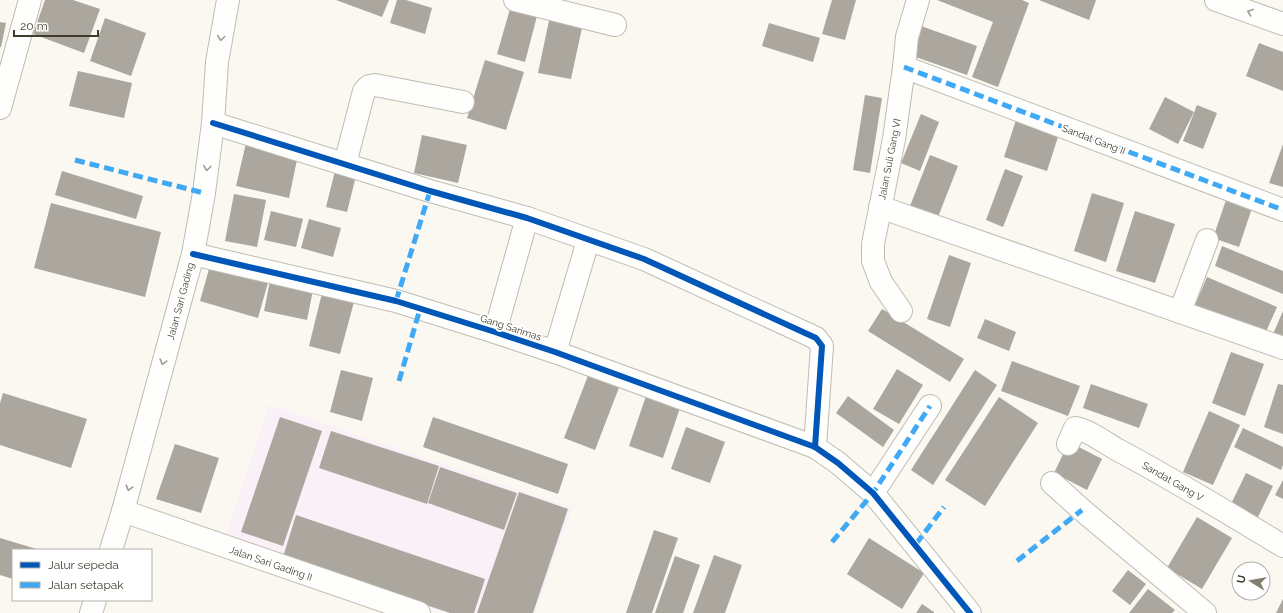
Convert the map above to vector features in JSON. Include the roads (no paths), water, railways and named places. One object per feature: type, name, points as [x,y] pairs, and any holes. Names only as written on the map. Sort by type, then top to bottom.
[{"type":"street","points":[[0,108],[30,0]]},
{"type":"street","name":"Jalan Sari Gading","points":[[111,549],[123,511],[192,254],[204,193],[213,123],[217,62],[228,0]]},
{"type":"street","points":[[515,0],[615,25]]},
{"type":"street","name":"Jalan Suli Gang VI","points":[[901,311],[881,282],[873,261],[873,244],[894,139],[907,37],[918,0]]},
{"type":"street","points":[[1216,0],[1283,24]]},
{"type":"street","name":"Sandat Gang II","points":[[904,66],[1283,210]]},
{"type":"street","points":[[345,164],[364,91],[369,86],[375,85],[463,102]]},
{"type":"street","points":[[213,123],[430,190],[527,218],[588,241],[644,259],[816,338],[822,346],[815,447]]},
{"type":"street","points":[[880,207],[1283,348]]},
{"type":"street","points":[[496,332],[527,218]]},
{"type":"street","points":[[1180,312],[1207,240]]},
{"type":"street","points":[[555,352],[588,241]]},
{"type":"street","name":"Gang Sarimas","points":[[192,254],[396,301],[555,352],[815,447],[838,463],[873,493],[970,613]]},
{"type":"street","points":[[873,493],[930,406]]},
{"type":"street","name":"Sandat Gang V","points":[[1068,444],[1075,428],[1099,438],[1283,546]]},
{"type":"street","points":[[1052,483],[1205,613]]},
{"type":"street","name":"Jalan Sari Gading II","points":[[123,511],[419,613]]},
{"type":"street","points":[[91,613],[95,601]]}]
